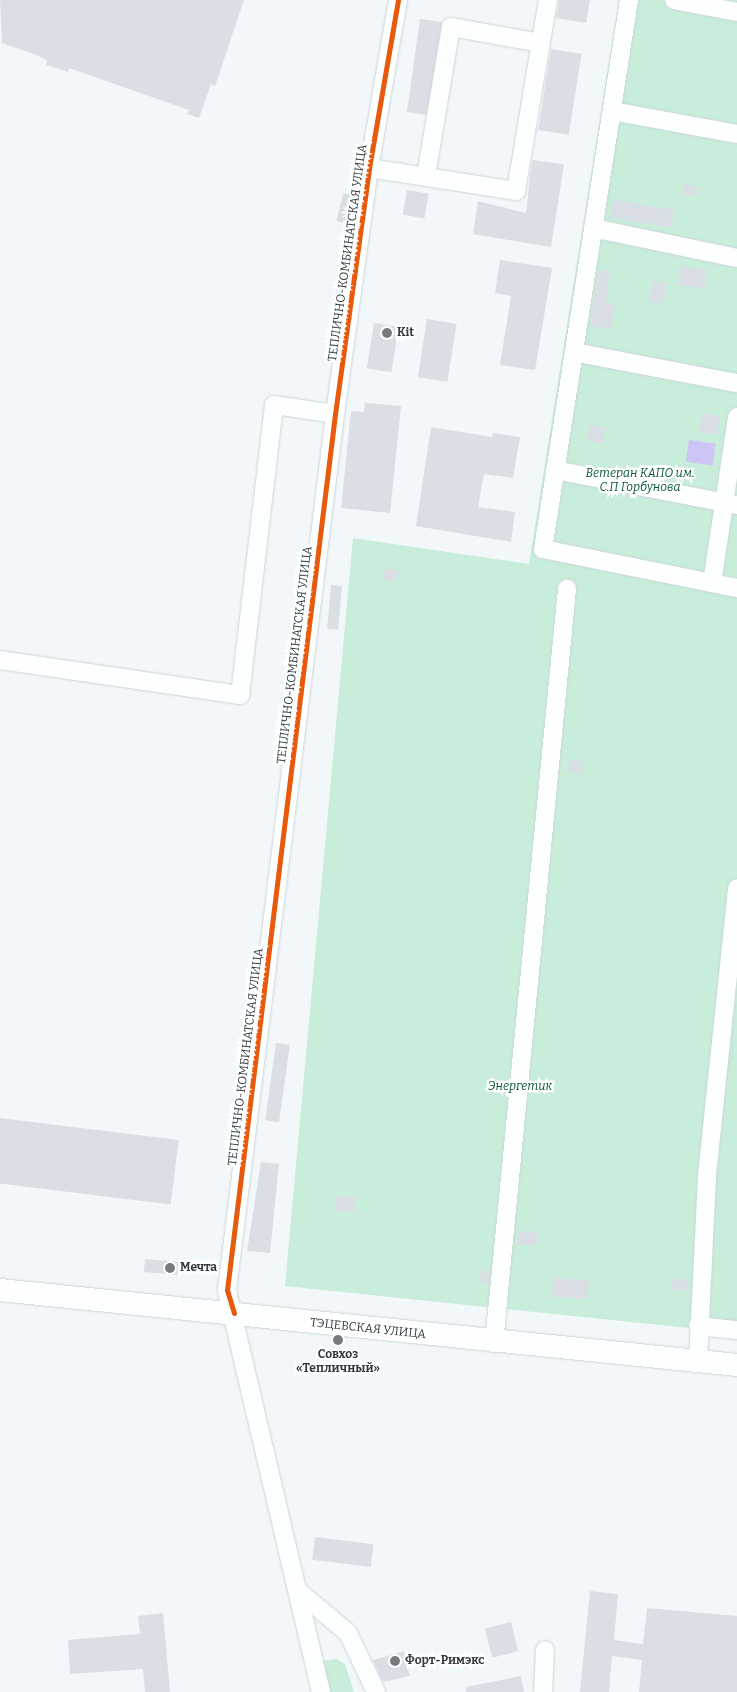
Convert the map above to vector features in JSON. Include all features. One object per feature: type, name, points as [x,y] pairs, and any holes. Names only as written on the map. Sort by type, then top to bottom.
[{"type":"main road","name":"ТЭЦЕВСКАЯ УЛИЦА","points":[[0,1290],[234,1313],[494,1343],[737,1365]]},
{"type":"street","name":"ТЕПЛИЧНО-КОМБИНАТСКАЯ УЛИЦА","points":[[321,1692],[234,1313],[227,1290],[335,414],[369,168],[398,0]]},
{"type":"street","points":[[369,168],[516,191],[548,0]]},
{"type":"street","points":[[629,0],[543,549],[737,588]]},
{"type":"street","points":[[674,0],[737,12]]},
{"type":"street","points":[[426,176],[451,27],[541,43]]},
{"type":"street","points":[[612,111],[737,134]]},
{"type":"street","points":[[593,228],[737,258]]},
{"type":"street","points":[[574,352],[737,383]]},
{"type":"street","points":[[0,660],[240,695],[274,405],[335,414]]},
{"type":"street","points":[[712,583],[730,504],[737,421]]},
{"type":"street","points":[[555,470],[730,504]]},
{"type":"street","points":[[494,1343],[567,589]]},
{"type":"street","points":[[698,1361],[698,1326],[707,1175],[737,889]]},
{"type":"street","points":[[698,1326],[737,1330]]},
{"type":"street","points":[[299,1592],[348,1633],[376,1692]]},
{"type":"street","points":[[543,1692],[545,1650]]},
{"type":"green space","name":"Энергетик","points":[[619,0],[737,0],[737,1333],[285,1286],[353,538],[529,564]]},
{"type":"green space","points":[[337,1659],[345,1664],[354,1692],[324,1692],[321,1661]]},
{"type":"shaded area","points":[[689,440],[716,444],[713,466],[686,462]]},
{"type":"building","points":[[0,0],[244,0],[215,86],[211,84],[199,118],[187,114],[189,110],[69,68],[68,72],[46,65],[47,60],[2,43]]},
{"type":"building","points":[[559,0],[590,0],[586,23],[556,18]]},
{"type":"building","points":[[420,19],[442,22],[429,115],[407,112]]},
{"type":"building","points":[[551,49],[582,54],[569,135],[538,130]]},
{"type":"building","points":[[532,160],[564,164],[551,247],[473,234],[478,201],[526,213]]},
{"type":"building","points":[[684,184],[698,186],[696,196],[683,194]]},
{"type":"building","points":[[407,190],[429,194],[424,218],[403,215]]},
{"type":"building","points":[[343,193],[352,195],[345,223],[336,221]]},
{"type":"building","points":[[613,200],[674,210],[671,227],[610,218]]},
{"type":"building","points":[[500,260],[552,268],[535,370],[500,365],[511,296],[495,293]]},
{"type":"building","points":[[680,266],[707,270],[704,289],[677,285]]},
{"type":"building","points":[[598,270],[610,271],[606,303],[615,305],[611,329],[590,326]]},
{"type":"building","points":[[652,281],[667,283],[664,304],[649,302]]},
{"type":"building","points":[[427,319],[457,324],[447,382],[418,377]]},
{"type":"building","points":[[374,323],[399,327],[391,372],[367,368]]},
{"type":"building","points":[[365,403],[401,406],[390,513],[341,508],[351,411],[364,412]]},
{"type":"building","points":[[703,413],[721,417],[716,436],[699,432]]},
{"type":"building","points":[[590,425],[606,428],[603,444],[587,441]]},
{"type":"building","points":[[431,427],[492,437],[493,433],[520,437],[513,478],[484,474],[478,507],[515,512],[511,542],[416,526]]},
{"type":"building","points":[[385,568],[398,570],[396,582],[383,580]]},
{"type":"building","points":[[331,585],[342,586],[338,630],[327,629]]},
{"type":"building","points":[[570,760],[583,762],[581,774],[568,772]]},
{"type":"building","points":[[276,1043],[290,1045],[279,1122],[265,1120]]},
{"type":"building","points":[[0,1118],[179,1140],[171,1204],[0,1183]]},
{"type":"building","points":[[261,1162],[279,1164],[270,1253],[247,1251]]},
{"type":"building","points":[[336,1196],[355,1197],[354,1212],[335,1211]]},
{"type":"building","points":[[518,1232],[538,1232],[538,1245],[518,1245]]},
{"type":"building","points":[[145,1259],[179,1262],[178,1275],[144,1272]]},
{"type":"building","points":[[482,1270],[490,1271],[489,1284],[479,1282]]},
{"type":"building","points":[[553,1278],[589,1280],[588,1299],[552,1297]]},
{"type":"building","points":[[673,1278],[688,1280],[686,1291],[671,1289]]},
{"type":"building","points":[[315,1537],[374,1544],[371,1567],[312,1560]]},
{"type":"building","points":[[590,1591],[618,1594],[614,1640],[643,1644],[647,1608],[737,1616],[737,1692],[639,1692],[642,1660],[612,1656],[609,1692],[580,1692]]},
{"type":"building","points":[[163,1613],[170,1692],[145,1692],[143,1669],[70,1674],[68,1640],[140,1634],[138,1616]]},
{"type":"building","points":[[511,1622],[518,1651],[492,1658],[485,1629]]},
{"type":"building","points":[[404,1651],[410,1676],[383,1682],[373,1660]]},
{"type":"building","points":[[521,1676],[524,1692],[466,1692],[466,1687]]},
{"type":"cycle path","points":[[234,1313],[227,1290],[335,414],[369,168],[398,0]]},
{"type":"place","name":"Kit","points":[[387,333]]},
{"type":"place","name":"Мечта","points":[[170,1268]]},
{"type":"place","name":"Совхоз «Тепличный»","points":[[338,1340]]},
{"type":"place","name":"Форт-Римэкс","points":[[395,1661]]},
{"type":"park label","name":"Ветеран КАПО им. С.П Горбунова","points":[[640,481]]}]
